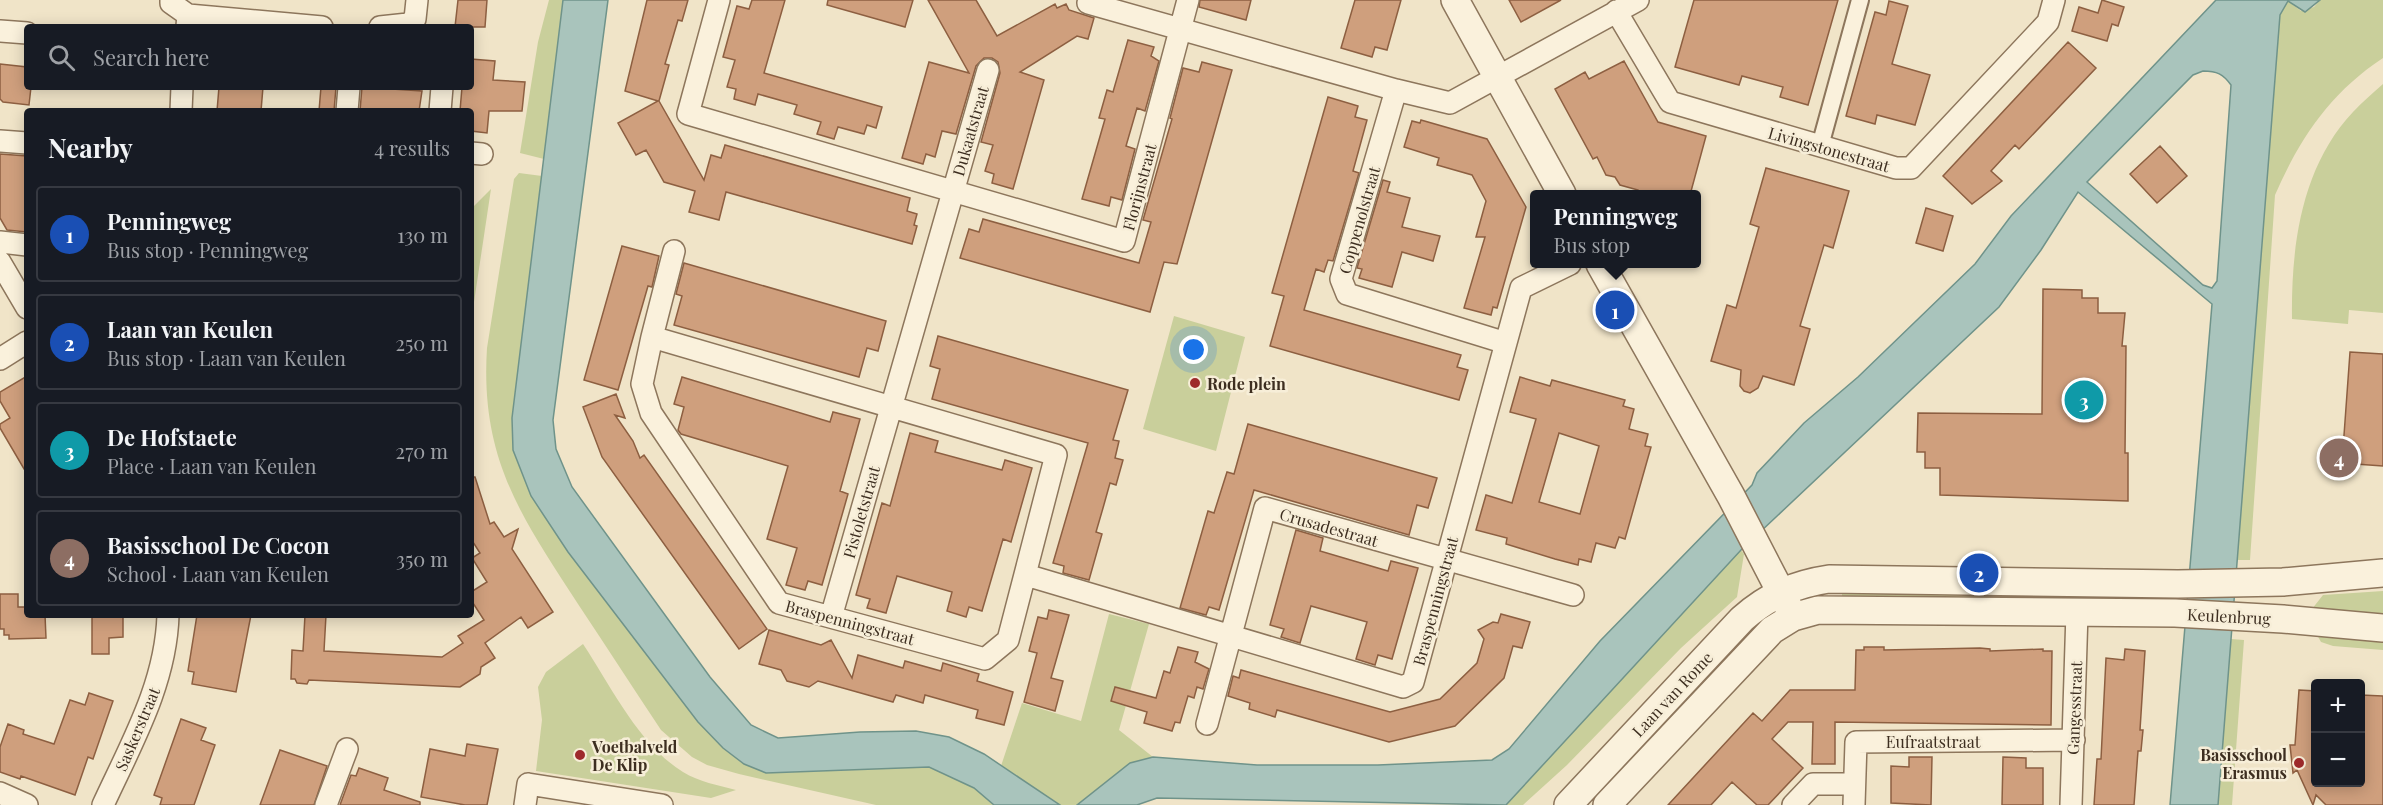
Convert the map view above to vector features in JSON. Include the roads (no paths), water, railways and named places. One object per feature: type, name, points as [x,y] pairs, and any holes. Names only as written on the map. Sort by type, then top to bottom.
[{"type":"street","points":[[171,0],[188,21],[255,24]]},
{"type":"street","points":[[408,24],[416,19],[417,0]]},
{"type":"street","name":"Florijnstraat","points":[[719,0],[688,114],[1124,241],[1188,0]]},
{"type":"street","points":[[1455,0],[1559,190]]},
{"type":"street","points":[[1088,3],[1396,90],[1450,103],[1638,0]]},
{"type":"street","points":[[1820,146],[1860,0]]},
{"type":"street","name":"Livingstonestraat","points":[[1616,11],[1670,102],[1896,168],[1911,168],[2048,22],[2054,0]]},
{"type":"street","points":[[0,31],[24,33]]},
{"type":"street","name":"Dukaatstraat","points":[[953,193],[987,70]]},
{"type":"street","points":[[181,108],[182,90]]},
{"type":"street","points":[[347,108],[349,90]]},
{"type":"street","points":[[440,108],[442,90]]},
{"type":"street","name":"Coppenolstraat","points":[[1396,90],[1341,279],[1347,294],[1506,342]]},
{"type":"street","points":[[0,141],[24,143]]},
{"type":"street","points":[[892,407],[953,193]]},
{"type":"street","points":[[0,242],[24,244]]},
{"type":"street","name":"Braspenningstraat","points":[[652,337],[1056,455],[1008,640],[985,659],[779,603],[651,413],[642,384],[652,337],[674,251]]},
{"type":"street","points":[[0,262],[24,303]]},
{"type":"street","name":"Braspenningstraat","points":[[1026,575],[1403,687],[1413,682],[1521,288],[1562,268]]},
{"type":"street","points":[[1602,268],[1731,496],[1793,617]]},
{"type":"street","points":[[0,359],[24,344]]},
{"type":"street","name":"Pistoletstraat","points":[[831,617],[892,407]]},
{"type":"street","name":"Crusadestraat","points":[[1207,724],[1265,508],[1573,595]]},
{"type":"street","name":"Keulenbrug","points":[[1781,591],[1829,579],[2178,584],[2283,582],[2383,573]]},
{"type":"street","points":[[2077,583],[2077,612]]},
{"type":"street","name":"Laan van Rome","points":[[1568,805],[1742,619],[1781,591]]},
{"type":"street","name":"Keulenbrug","points":[[1793,617],[1837,609],[2175,613],[2383,628]]},
{"type":"street","name":"Gangesstraat","points":[[2071,805],[2077,612]]},
{"type":"street","name":"Laan van Rome","points":[[1607,805],[1763,639],[1793,617]]},
{"type":"street","name":"Saskerstraat","points":[[103,805],[153,696],[167,644],[168,618]]},
{"type":"street","name":"Eufraatstraat","points":[[1854,805],[1856,742],[2074,740]]},
{"type":"street","points":[[326,805],[347,749]]},
{"type":"street","points":[[525,805],[528,784],[662,805]]},
{"type":"street","points":[[1793,805],[1813,784],[1854,784]]},
{"type":"street","points":[[0,793],[27,805]]},
{"type":"water","points":[[563,0],[608,0],[553,420],[556,449],[572,487],[710,677],[751,725],[778,738],[860,732],[916,731],[949,737],[984,754],[1060,805],[994,805],[974,788],[929,767],[766,773],[744,764],[723,748],[698,722],[568,552],[531,496],[513,450],[512,418]]},
{"type":"water","points":[[2216,0],[2320,0],[2305,12],[2288,1],[2280,15],[2218,805],[2170,805],[2212,304],[2078,192],[2041,250],[1999,307],[1741,550],[1506,805],[1157,798],[1137,805],[1077,805],[1130,763],[1153,757],[1257,765],[1378,765],[1492,760],[1509,749],[1600,641],[1752,485],[1757,473],[1804,423],[1858,377],[1975,264],[2011,216]],"holes":[[[2203,71],[2219,74],[2231,85],[2217,281],[2212,288],[2203,285],[2087,182],[2193,75]]]},
{"type":"place","name":"Penningweg","points":[[1615,310]]},
{"type":"place","name":"Rode plein","points":[[1195,383]]},
{"type":"place","name":"De Hofstaete","points":[[2084,400]]},
{"type":"place","name":"Basisschool De Cocon","points":[[2339,458]]},
{"type":"place","name":"Laan van Keulen","points":[[1979,573]]},
{"type":"place","name":"Voetbalveld De Klip","points":[[580,755]]},
{"type":"place","name":"Basisschool Erasmus","points":[[2299,763]]}]
